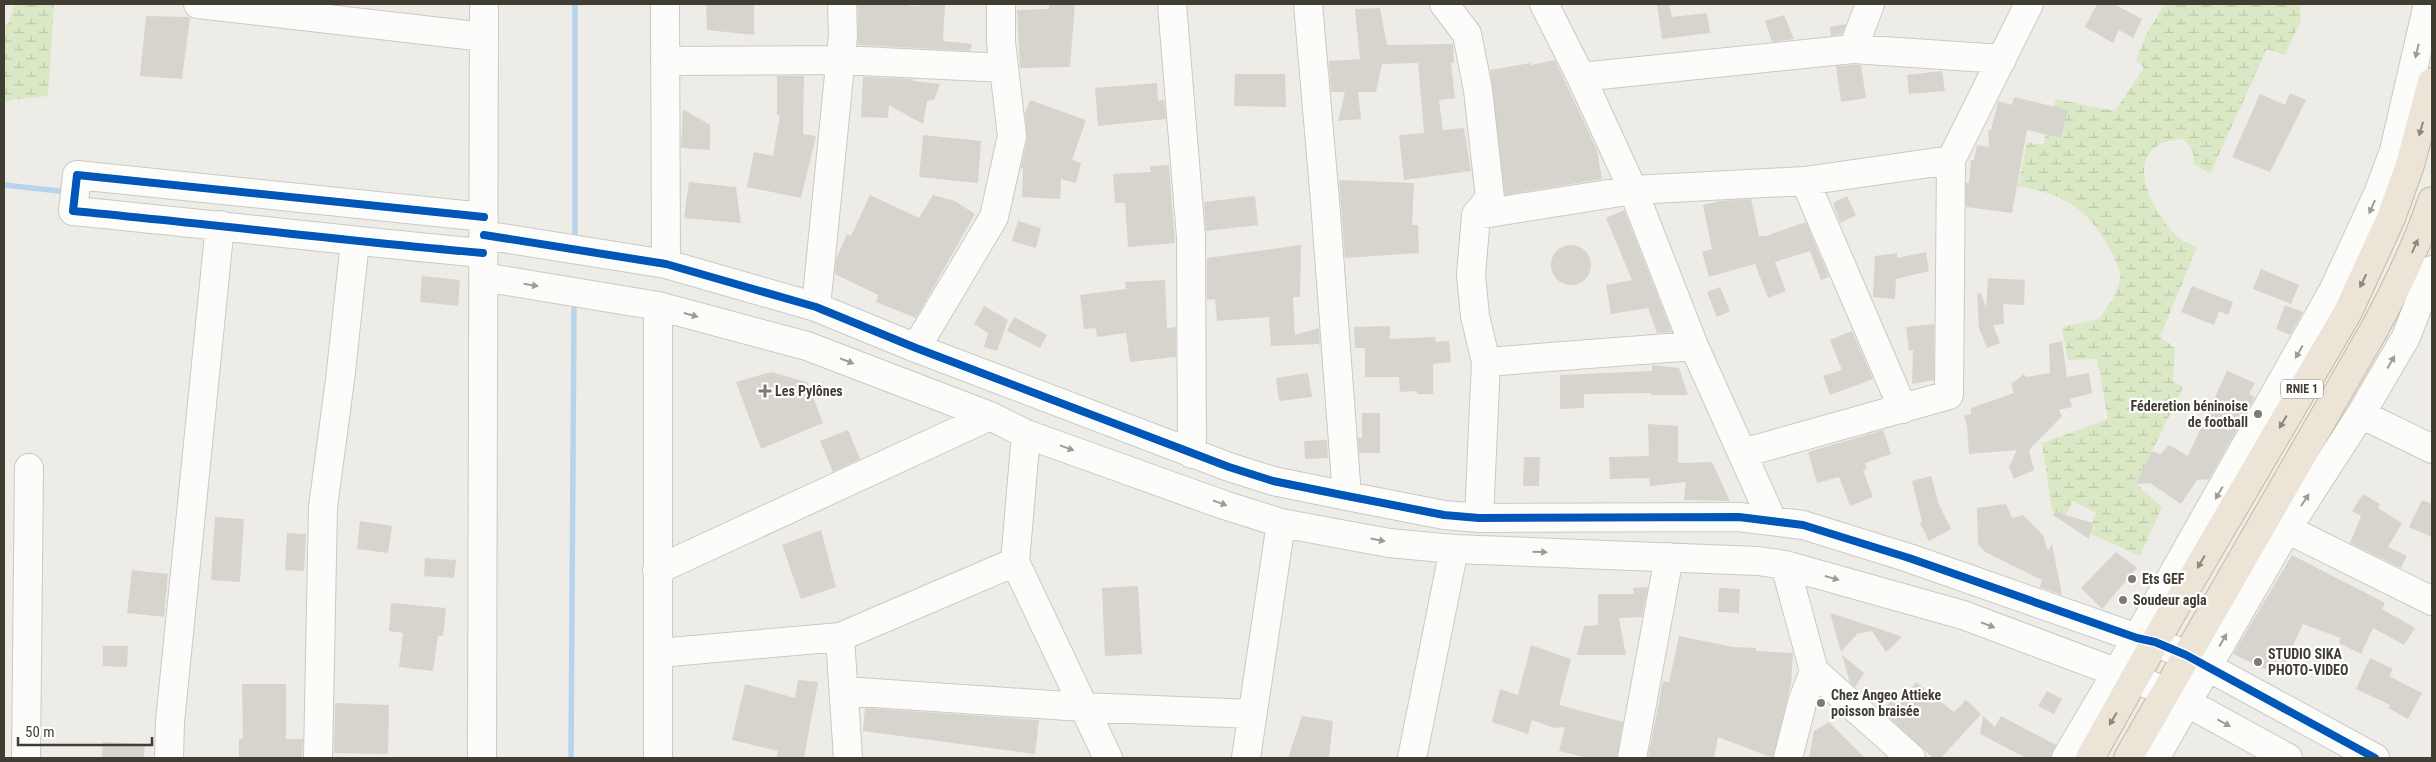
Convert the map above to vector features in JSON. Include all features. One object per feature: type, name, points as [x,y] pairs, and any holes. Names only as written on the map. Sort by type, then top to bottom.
[{"type":"highway","name":"RNIE 1","points":[[2090,758],[2125,676],[2348,312],[2394,209],[2410,165],[2432,82]]},
{"type":"highway","name":"RNIE 1","points":[[2128,758],[2177,697],[2197,661],[2400,280],[2420,235],[2432,201]]},
{"type":"street","points":[[198,4],[327,11],[484,37]]},
{"type":"street","points":[[482,758],[484,4]]},
{"type":"street","points":[[665,4],[666,264]]},
{"type":"street","points":[[816,307],[843,35],[842,4]]},
{"type":"street","points":[[916,348],[994,217],[1012,136],[1004,68],[1000,4]]},
{"type":"street","points":[[1172,4],[1191,237],[1192,454]]},
{"type":"street","points":[[1308,4],[1347,496]]},
{"type":"street","points":[[1444,4],[1467,34],[1478,90],[1490,198],[1476,215],[1472,275],[1475,316],[1486,362],[1479,518]]},
{"type":"street","points":[[1544,4],[1581,77],[1633,190],[1694,346],[1772,520]]},
{"type":"street","points":[[1853,49],[1870,4]]},
{"type":"street","points":[[1743,452],[1949,395],[1951,390],[1951,160],[2029,4]]},
{"type":"street","points":[[2146,640],[2333,291],[2357,242],[2394,151],[2428,4]]},
{"type":"street","points":[[1581,77],[1853,49],[2002,60]]},
{"type":"street","points":[[666,62],[840,60],[1004,68]]},
{"type":"street","points":[[1476,215],[1633,190],[1805,181],[1951,160]]},
{"type":"street","points":[[2288,758],[2177,697],[2125,676],[1963,615],[1786,565],[1758,561],[1454,549],[1389,543],[1281,522],[1224,505],[1026,434],[990,416],[807,346],[658,306],[484,246],[77,175],[73,211],[220,225],[355,242],[484,246],[666,264],[816,307],[916,348],[1192,454],[1273,481],[1444,515],[1479,518],[1739,517],[1803,525],[1909,558],[2146,640],[2197,661],[2375,758]]},
{"type":"street","points":[[1805,181],[1903,408]]},
{"type":"street","points":[[169,758],[170,722],[220,225]]},
{"type":"street","points":[[318,758],[322,507],[340,380],[355,242]]},
{"type":"street","points":[[2197,661],[2287,529],[2361,414],[2406,337],[2432,270]]},
{"type":"street","points":[[658,306],[658,758]]},
{"type":"street","points":[[1486,362],[1694,346]]},
{"type":"street","points":[[2361,414],[2432,449]]},
{"type":"street","points":[[658,570],[990,416]]},
{"type":"street","points":[[1026,434],[1015,562],[1082,707],[1108,758]]},
{"type":"street","points":[[26,758],[29,468]]},
{"type":"street","points":[[1246,758],[1252,714],[1258,690],[1281,522]]},
{"type":"street","points":[[2287,529],[2432,601]]},
{"type":"street","points":[[1412,758],[1454,549]]},
{"type":"street","points":[[1632,758],[1669,557]]},
{"type":"street","points":[[659,652],[840,637],[1015,562]]},
{"type":"street","points":[[1786,565],[1814,672],[1911,758]]},
{"type":"street","points":[[840,637],[848,758]]},
{"type":"street","points":[[1788,758],[1802,702],[1814,672]]},
{"type":"street","points":[[2066,758],[2125,676]]},
{"type":"street","points":[[844,691],[1082,707],[1252,714]]},
{"type":"street","points":[[2155,758],[2177,697]]},
{"type":"green space","points":[[14,4],[54,5],[48,96],[11,100],[4,104],[4,26],[9,23]]},
{"type":"green space","points":[[2165,4],[2300,4],[2301,20],[2285,55],[2267,49],[2210,174],[2194,164],[2193,152],[2184,139],[2163,143],[2151,151],[2145,164],[2145,179],[2149,195],[2157,211],[2179,238],[2197,247],[2160,337],[2175,348],[2173,381],[2183,387],[2136,484],[2162,507],[2140,556],[2089,533],[2096,513],[2073,501],[2064,518],[2052,510],[2042,443],[2108,419],[2097,359],[2068,360],[2062,327],[2099,319],[2117,290],[2120,279],[2118,267],[2100,233],[2082,212],[2061,198],[2018,186],[2027,142],[2043,145],[2056,99],[2115,111],[2144,68],[2136,60],[2147,33]]},
{"type":"building","points":[[706,4],[754,4],[754,35],[707,30]]},
{"type":"building","points":[[858,4],[910,4],[910,6],[945,4],[943,41],[972,44],[970,51],[858,45]]},
{"type":"building","points":[[1049,4],[1075,4],[1070,67],[1020,68],[1017,10],[1049,9]]},
{"type":"building","points":[[1657,4],[1669,4],[1672,17],[1707,13],[1710,33],[1662,39]]},
{"type":"building","points":[[2097,4],[2114,4],[2142,19],[2133,38],[2119,30],[2113,43],[2085,27]]},
{"type":"building","points":[[1380,8],[1387,45],[1453,44],[1454,63],[1451,63],[1455,98],[1439,100],[1443,130],[1464,128],[1471,171],[1404,180],[1399,135],[1424,133],[1418,63],[1382,64],[1376,92],[1358,92],[1361,119],[1338,121],[1345,92],[1331,92],[1329,61],[1360,59],[1355,9]]},
{"type":"building","points":[[1784,15],[1794,39],[1772,42],[1765,21]]},
{"type":"building","points":[[146,16],[190,17],[182,79],[140,76]]},
{"type":"building","points":[[1846,24],[1842,34],[1831,36],[1830,27]]},
{"type":"building","points":[[1555,60],[1597,150],[1602,179],[1505,195],[1490,70]]},
{"type":"building","points":[[1861,65],[1866,98],[1841,102],[1836,66]]},
{"type":"building","points":[[1942,71],[1945,91],[1909,94],[1907,75]]},
{"type":"building","points":[[1235,74],[1285,74],[1286,107],[1234,106]]},
{"type":"building","points":[[777,76],[804,76],[803,134],[816,136],[801,198],[747,187],[754,152],[773,156],[780,115],[777,115]]},
{"type":"building","points":[[863,77],[913,79],[913,81],[940,84],[934,100],[927,101],[923,124],[889,105],[888,118],[861,117]]},
{"type":"building","points":[[1157,83],[1158,101],[1164,100],[1166,119],[1098,126],[1095,88]]},
{"type":"building","points":[[2290,93],[2306,100],[2270,172],[2232,157],[2260,94],[2285,105]]},
{"type":"building","points":[[2014,97],[2068,110],[2061,138],[2027,130],[2012,213],[1966,207],[1966,183],[1969,183],[1971,160],[1974,160],[1977,145],[1989,147],[1988,130],[1991,130],[1998,101],[2012,105]]},
{"type":"building","points":[[1030,100],[1086,120],[1072,160],[1081,163],[1076,183],[1061,179],[1060,199],[1022,197],[1023,169],[1021,168],[1027,139],[1025,113]]},
{"type":"building","points":[[683,109],[710,125],[710,150],[681,148]]},
{"type":"building","points":[[923,135],[981,141],[978,183],[919,177]]},
{"type":"building","points":[[1169,165],[1175,243],[1128,247],[1125,203],[1115,203],[1113,174],[1151,172],[1150,166]]},
{"type":"building","points":[[1339,180],[1414,183],[1412,225],[1418,225],[1419,253],[1345,258]]},
{"type":"building","points":[[689,182],[736,187],[741,223],[684,218]]},
{"type":"building","points":[[870,195],[919,218],[933,195],[955,201],[975,214],[916,318],[876,302],[878,295],[835,274],[836,259],[847,234],[851,236]]},
{"type":"building","points":[[1255,196],[1258,225],[1206,231],[1204,202]]},
{"type":"building","points":[[1847,196],[1856,215],[1840,223],[1833,203]]},
{"type":"building","points":[[1751,199],[1759,236],[1766,236],[1806,222],[1829,277],[1821,280],[1810,251],[1775,262],[1786,291],[1768,298],[1755,264],[1709,277],[1702,252],[1712,249],[1703,205],[1720,201]]},
{"type":"building","points":[[1624,210],[1672,332],[1657,333],[1648,308],[1611,314],[1606,285],[1632,280],[1606,218]]},
{"type":"building","points":[[1018,221],[1041,228],[1036,248],[1012,241]]},
{"type":"building","points":[[1301,245],[1300,297],[1293,297],[1295,335],[1319,328],[1320,348],[1319,344],[1271,346],[1269,317],[1217,321],[1215,299],[1207,300],[1207,258]]},
{"type":"building","points":[[1571,245],[1585,251],[1591,265],[1585,279],[1571,285],[1557,279],[1551,265],[1557,251]]},
{"type":"building","points":[[1926,252],[1929,271],[1896,279],[1895,299],[1873,297],[1875,256],[1897,253],[1897,258]]},
{"type":"building","points":[[2261,269],[2299,285],[2291,304],[2253,289]]},
{"type":"building","points":[[422,276],[460,280],[458,306],[420,302]]},
{"type":"building","points":[[1988,278],[2025,280],[2024,305],[2003,304],[2004,324],[1993,325],[2000,343],[1987,348],[1979,328],[1977,294],[1981,293],[1986,308]]},
{"type":"building","points":[[1165,280],[1167,328],[1176,327],[1176,357],[1130,362],[1126,333],[1097,337],[1096,328],[1084,329],[1080,295],[1126,289],[1125,282]]},
{"type":"building","points":[[2192,286],[2233,302],[2228,315],[2219,311],[2214,325],[2181,312]]},
{"type":"building","points":[[1720,287],[1730,311],[1717,317],[1707,292]]},
{"type":"building","points":[[2285,305],[2303,312],[2290,335],[2276,329]]},
{"type":"building","points":[[984,306],[1008,320],[997,351],[984,347],[988,333],[974,324]]},
{"type":"building","points":[[1014,317],[1047,335],[1040,348],[1007,331]]},
{"type":"building","points":[[1934,324],[1934,380],[1912,384],[1913,350],[1909,351],[1906,327]]},
{"type":"building","points":[[1390,326],[1390,339],[1435,337],[1436,342],[1449,341],[1451,362],[1433,364],[1433,394],[1417,394],[1417,391],[1400,392],[1399,377],[1365,377],[1365,348],[1355,348],[1354,327]]},
{"type":"building","points":[[1852,331],[1873,379],[1830,395],[1823,376],[1842,370],[1830,340]]},
{"type":"building","points":[[2062,341],[2067,377],[2089,373],[2092,393],[2070,399],[2072,407],[2059,410],[2062,416],[2029,450],[2034,470],[2014,479],[2009,467],[2017,450],[1969,454],[1967,426],[1964,416],[1971,414],[1971,408],[2014,393],[2011,384],[2024,374],[2026,377],[2050,373],[2049,344]]},
{"type":"building","points":[[1652,365],[1679,368],[1688,395],[1651,395],[1651,393],[1584,394],[1584,408],[1560,409],[1560,375],[1652,371]]},
{"type":"building","points":[[2227,371],[2255,383],[2249,394],[2255,397],[2209,479],[2197,480],[2181,504],[2150,483],[2136,484],[2152,451],[2160,454],[2169,445],[2188,456]]},
{"type":"building","points":[[771,372],[807,382],[823,423],[761,449],[736,382]]},
{"type":"building","points":[[1308,373],[1312,397],[1279,401],[1276,378]]},
{"type":"building","points":[[1362,413],[1380,413],[1380,453],[1359,453],[1358,438],[1362,438]]},
{"type":"building","points":[[1648,424],[1678,426],[1678,463],[1712,462],[1730,501],[1684,500],[1686,482],[1650,486],[1649,478],[1610,479],[1609,457],[1649,456]]},
{"type":"building","points":[[848,430],[860,459],[833,472],[820,441]]},
{"type":"building","points":[[1883,430],[1891,454],[1865,463],[1867,469],[1863,470],[1873,497],[1850,506],[1839,477],[1817,483],[1808,452]]},
{"type":"building","points":[[1327,440],[1328,458],[1305,459],[1304,441]]},
{"type":"building","points":[[1524,457],[1540,457],[1539,486],[1523,486]]},
{"type":"building","points":[[1931,476],[1939,505],[1951,529],[1929,541],[1920,523],[1922,522],[1912,481]]},
{"type":"building","points":[[2363,494],[2380,504],[2378,508],[2402,523],[2388,547],[2407,556],[2401,568],[2350,543],[2361,516],[2352,511]]},
{"type":"building","points":[[2422,500],[2432,504],[2432,537],[2409,527]]},
{"type":"building","points":[[2006,504],[2012,518],[2023,515],[2043,535],[2048,551],[2052,544],[2062,595],[2040,587],[2042,580],[1985,552],[1978,544],[1977,508]]},
{"type":"building","points":[[2055,512],[2093,523],[2089,539],[2053,515]]},
{"type":"building","points":[[215,517],[244,519],[240,582],[211,580]]},
{"type":"building","points":[[360,521],[392,526],[388,553],[357,549]]},
{"type":"building","points":[[821,530],[836,587],[801,599],[782,545]]},
{"type":"building","points":[[287,533],[306,534],[304,571],[285,570]]},
{"type":"building","points":[[2116,552],[2137,568],[2102,609],[2081,588]]},
{"type":"building","points":[[2292,555],[2385,603],[2382,609],[2415,628],[2404,645],[2373,628],[2361,654],[2339,643],[2341,638],[2303,624],[2279,676],[2233,654]]},
{"type":"building","points":[[425,558],[456,560],[454,578],[424,576]]},
{"type":"building","points":[[132,570],[168,574],[164,617],[127,613]]},
{"type":"building","points":[[1138,586],[1142,654],[1105,656],[1102,588]]},
{"type":"building","points":[[1648,587],[1642,617],[1619,618],[1626,655],[1577,655],[1584,626],[1598,625],[1598,594],[1634,594],[1633,588]]},
{"type":"building","points":[[1719,588],[1740,589],[1739,613],[1718,612]]},
{"type":"building","points":[[391,603],[446,608],[443,636],[438,636],[433,671],[399,667],[403,633],[389,631]]},
{"type":"building","points":[[1830,613],[1902,637],[1886,652],[1872,631],[1857,634],[1841,652]]},
{"type":"building","points":[[1679,636],[1733,647],[1756,648],[1756,651],[1793,653],[1791,684],[1773,758],[1718,737],[1714,758],[1648,757],[1663,681],[1669,682]]},
{"type":"building","points":[[1531,645],[1571,659],[1559,705],[1623,722],[1617,758],[1589,758],[1559,751],[1565,727],[1554,728],[1532,720],[1528,734],[1492,722],[1500,689],[1518,695]]},
{"type":"building","points":[[103,646],[128,646],[127,667],[103,666]]},
{"type":"building","points":[[1842,655],[1864,673],[1855,687],[1850,683]]},
{"type":"building","points":[[2370,658],[2393,669],[2389,676],[2422,693],[2408,719],[2388,708],[2390,705],[2356,689]]},
{"type":"building","points":[[798,680],[818,682],[804,758],[776,758],[778,751],[732,740],[745,684],[795,698]]},
{"type":"building","points":[[1916,682],[1954,712],[1966,700],[1981,714],[1941,758],[1933,758],[1882,711],[1891,700],[1898,706]]},
{"type":"building","points":[[242,684],[286,684],[286,739],[303,739],[302,758],[239,758],[239,739],[243,739]]},
{"type":"building","points":[[2047,691],[2062,699],[2054,714],[2038,706]]},
{"type":"building","points":[[335,703],[389,705],[388,754],[334,753]]},
{"type":"building","points":[[865,708],[1039,720],[1035,754],[863,731]]},
{"type":"building","points":[[1302,716],[1333,721],[1329,758],[1288,758]]},
{"type":"building","points":[[1983,716],[1995,727],[2001,716],[2056,745],[2050,758],[2026,758],[1980,734]]},
{"type":"building","points":[[1829,722],[1865,758],[1809,758],[1814,731]]},
{"type":"building","points":[[103,742],[145,744],[144,758],[102,758]]},
{"type":"waterway","points":[[575,4],[575,235]]},
{"type":"waterway","points":[[4,185],[69,192]]},
{"type":"waterway","points":[[571,758],[574,309]]},
{"type":"cycle path","points":[[483,253],[73,211],[77,175],[484,217]]},
{"type":"cycle path","points":[[484,235],[666,264],[816,307],[916,348],[1229,467],[1273,481],[1444,515],[1479,518],[1739,517],[1803,525],[1909,558],[2137,638],[2155,642],[2186,655],[2375,758]]},
{"type":"place","name":"Les Pylônes","points":[[765,391]]},
{"type":"place","name":"Féderetion béninoise de football","points":[[2258,414]]},
{"type":"place","name":"Ets GEF","points":[[2132,579]]},
{"type":"place","name":"Soudeur agla","points":[[2123,600]]},
{"type":"place","name":"STUDIO SIKA PHOTO-VIDEO","points":[[2258,662]]},
{"type":"place","name":"Chez Angeo Attieke poisson braisée","points":[[1821,703]]}]
